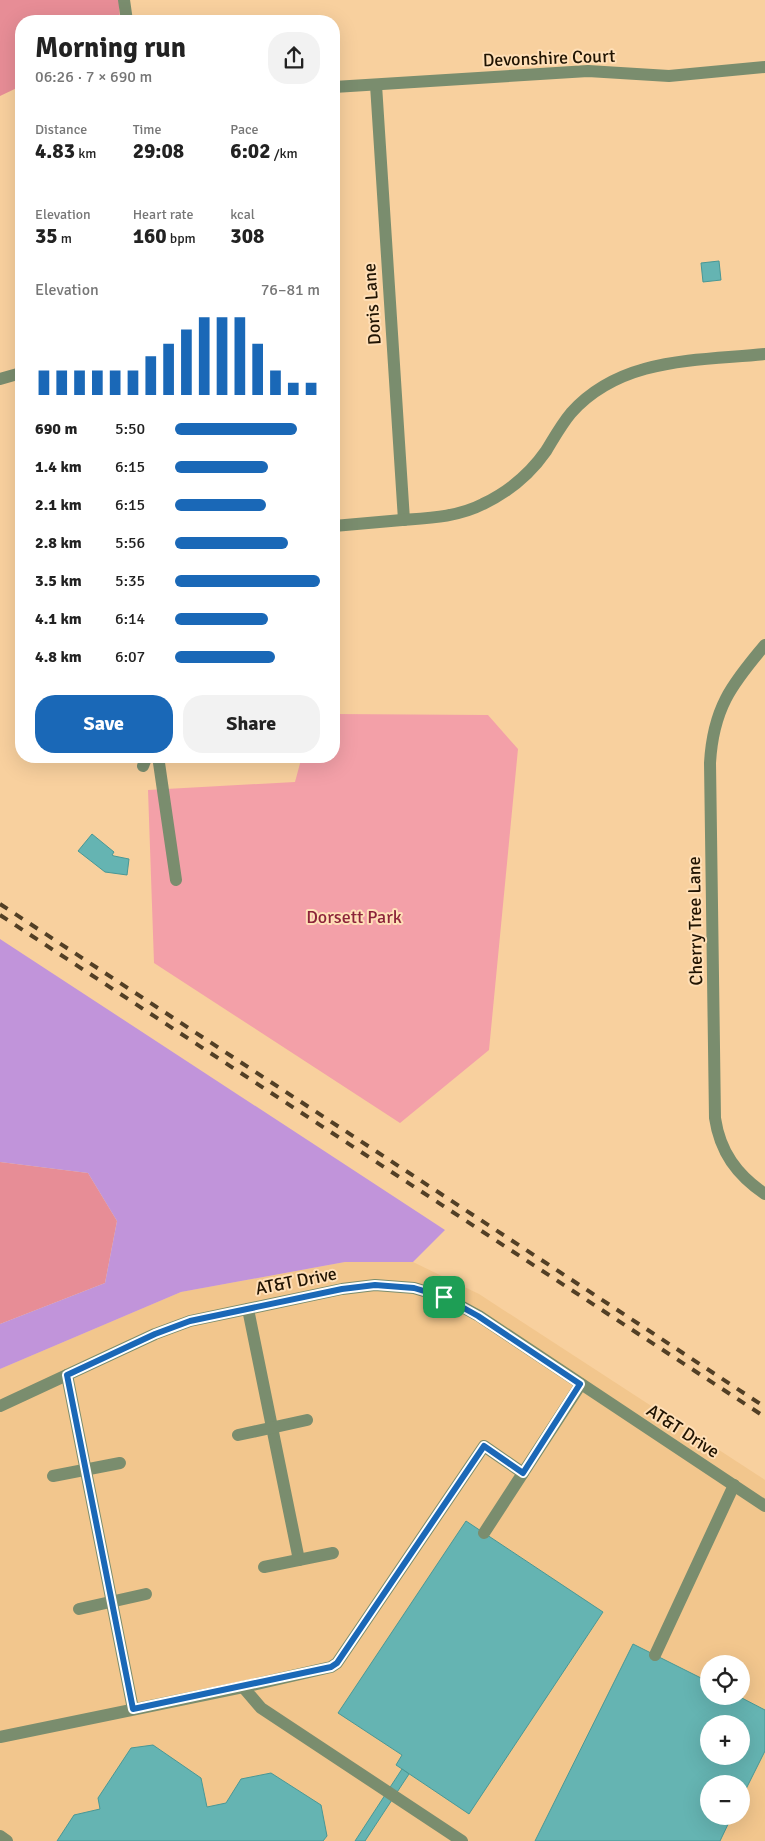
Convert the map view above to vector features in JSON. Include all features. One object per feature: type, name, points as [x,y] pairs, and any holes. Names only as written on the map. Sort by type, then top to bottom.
[{"type":"street","points":[[124,0],[126,15]]},
{"type":"street","name":"Devonshire Court","points":[[340,87],[588,71],[669,76],[765,67]]},
{"type":"street","name":"Doris Lane","points":[[376,85],[404,520]]},
{"type":"street","points":[[340,525],[435,518],[483,505],[504,493],[534,467],[563,424],[580,404],[608,383],[649,366],[765,354]]},
{"type":"street","points":[[0,379],[15,375]]},
{"type":"street","name":"Cherry Tree Lane","points":[[765,645],[739,675],[726,697],[715,724],[710,763],[715,1118],[720,1141],[733,1166],[742,1176],[765,1194]]},
{"type":"street","points":[[159,763],[176,880]]},
{"type":"street","name":"AT&T Drive","points":[[0,1406],[190,1321],[342,1289],[375,1285],[414,1288],[444,1297],[478,1316],[765,1506]]},
{"type":"street","points":[[248,1309],[299,1560]]},
{"type":"street","points":[[67,1375],[133,1709]]},
{"type":"street","points":[[484,1533],[580,1384]]},
{"type":"street","points":[[238,1435],[307,1420]]},
{"type":"street","points":[[0,1737],[331,1667],[337,1663],[484,1446],[523,1473]]},
{"type":"street","points":[[53,1476],[120,1463]]},
{"type":"street","points":[[655,1655],[734,1485]]},
{"type":"street","points":[[264,1567],[333,1553]]},
{"type":"street","points":[[79,1609],[146,1594]]},
{"type":"street","points":[[243,1687],[261,1708],[462,1841]]},
{"type":"street","points":[[0,1836],[7,1841]]},
{"type":"shaded area","points":[[0,0],[119,0],[120,15],[15,15],[15,89],[0,96]]},
{"type":"shaded area","points":[[0,939],[445,1230],[413,1262],[345,1262],[181,1292],[0,1369],[0,1324],[105,1283],[117,1221],[88,1173],[0,1162]]},
{"type":"shaded area","points":[[0,1162],[88,1173],[117,1221],[105,1283],[0,1324]]},
{"type":"shaded area","points":[[345,1262],[413,1262],[479,1294],[765,1480],[765,1841],[0,1841],[0,1369],[181,1292]]},
{"type":"green space","name":"Dorsett Park","points":[[340,714],[488,715],[518,749],[489,1050],[400,1123],[154,963],[148,790],[295,782],[300,763],[340,763]]},
{"type":"building","points":[[719,261],[721,280],[703,282],[701,263]]},
{"type":"building","points":[[92,834],[114,852],[112,855],[129,859],[127,875],[105,872],[78,851]]},
{"type":"building","points":[[466,1521],[603,1612],[469,1814],[396,1765],[402,1755],[338,1713]]},
{"type":"building","points":[[633,1644],[700,1678],[700,1705],[750,1705],[750,1702],[765,1710],[765,1751],[750,1781],[750,1775],[700,1775],[700,1825],[728,1825],[720,1841],[535,1841]]},
{"type":"building","points":[[153,1745],[201,1778],[207,1807],[226,1803],[241,1779],[271,1773],[321,1805],[327,1836],[323,1841],[57,1841],[74,1815],[100,1809],[98,1798],[131,1748]]},
{"type":"building","points":[[402,1769],[409,1774],[365,1841],[355,1841]]},
{"type":"railway","points":[[0,904],[765,1407]]},
{"type":"railway","points":[[0,915],[765,1417]]},
{"type":"route","points":[[375,1285],[414,1288],[444,1297],[478,1316],[580,1384],[523,1473],[484,1446],[337,1663],[331,1667],[133,1709],[67,1375],[155,1334],[190,1321],[342,1289],[375,1285]]}]
